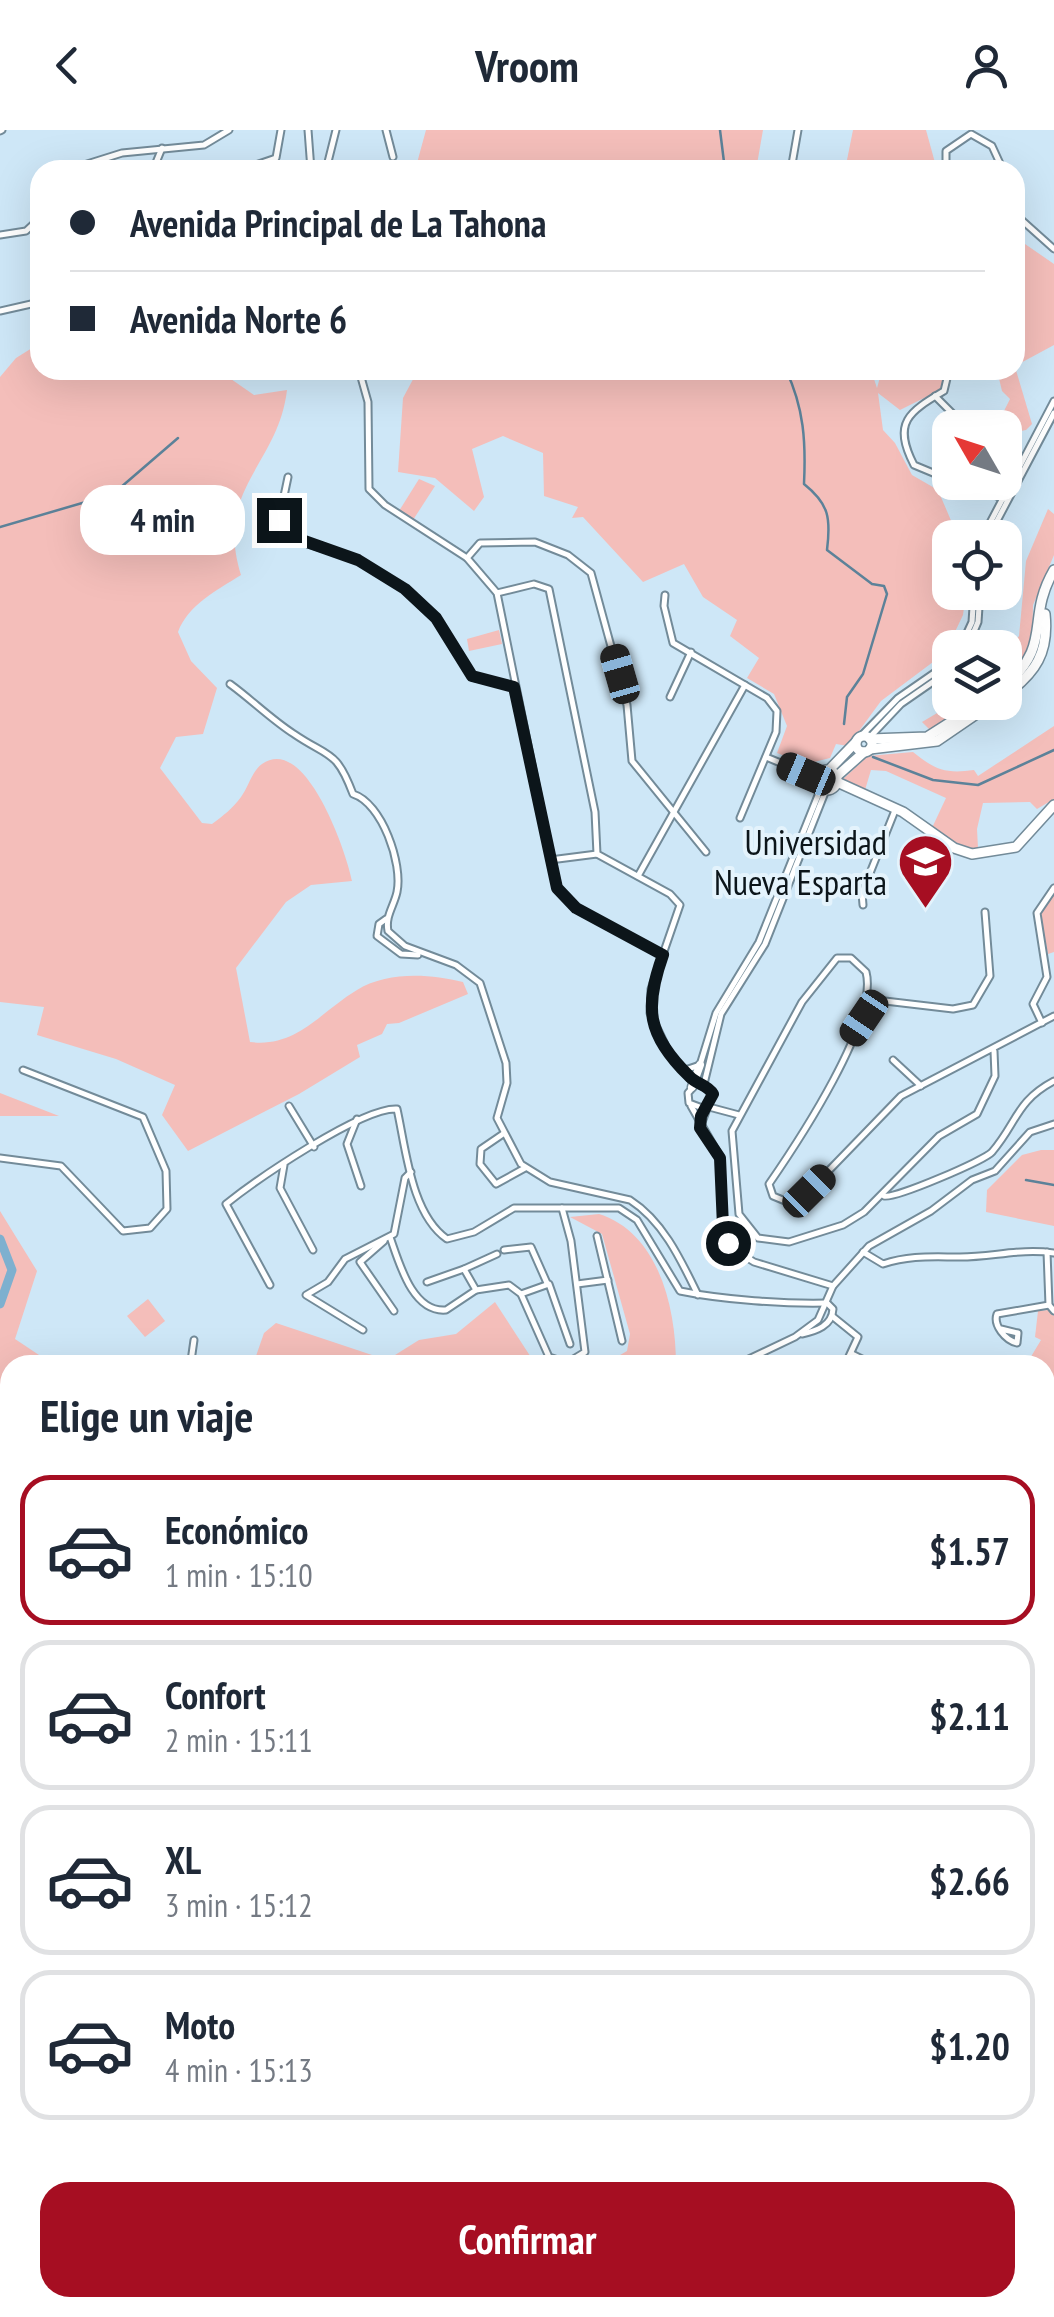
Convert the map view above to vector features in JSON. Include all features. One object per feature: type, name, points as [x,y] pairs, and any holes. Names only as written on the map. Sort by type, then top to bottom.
[{"type":"main road","points":[[1022,671],[1038,649],[1041,596],[1054,570]]},
{"type":"main road","points":[[1022,681],[1042,656],[1046,606],[1054,582]]},
{"type":"main road","points":[[822,786],[865,743],[927,736],[953,720]]},
{"type":"main road","points":[[865,743],[937,740],[967,720]]},
{"type":"main road","points":[[822,786],[834,776]]},
{"type":"main road","points":[[834,776],[896,808],[954,848],[979,854],[1016,847],[1054,805]]},
{"type":"street","points":[[100,160],[122,153],[204,145],[229,130]]},
{"type":"street","points":[[270,160],[276,158],[281,130]]},
{"type":"street","points":[[308,130],[310,160]]},
{"type":"street","points":[[328,160],[336,130]]},
{"type":"street","points":[[386,130],[393,157]]},
{"type":"street","points":[[793,160],[798,130]]},
{"type":"street","points":[[946,160],[946,151],[971,134],[992,146],[998,160]]},
{"type":"street","points":[[157,160],[162,148]]},
{"type":"street","points":[[1025,223],[1054,250]]},
{"type":"street","points":[[0,235],[30,229]]},
{"type":"street","points":[[0,311],[30,304]]},
{"type":"street","points":[[362,380],[368,402],[369,489],[385,505],[467,558],[497,593],[557,888],[567,901],[663,955]]},
{"type":"street","points":[[932,472],[914,465],[906,445],[907,415],[944,390],[946,380]]},
{"type":"street","points":[[935,396],[949,410]]},
{"type":"street","points":[[1022,467],[1054,401]]},
{"type":"street","points":[[1022,471],[1054,414]]},
{"type":"street","points":[[288,477],[279,520],[284,529],[305,542],[358,560],[405,589],[436,618],[472,676],[514,687]]},
{"type":"street","points":[[995,520],[1006,500]]},
{"type":"street","points":[[467,558],[485,540],[535,542],[558,549],[592,572],[624,690],[632,760],[706,852]]},
{"type":"street","points":[[497,593],[534,584],[545,586],[551,595],[595,812],[597,854]]},
{"type":"street","points":[[666,595],[668,638],[767,698],[777,711],[779,723],[740,818]]},
{"type":"street","points":[[670,698],[691,652]]},
{"type":"street","points":[[865,743],[898,698],[932,674]]},
{"type":"street","points":[[865,743],[901,704],[932,682]]},
{"type":"street","points":[[230,684],[296,736],[322,746],[343,768],[353,794],[378,812],[398,880],[388,931],[396,940],[468,972],[480,983],[492,1010],[508,1074],[497,1110],[503,1134],[526,1168],[550,1182],[630,1200],[640,1206],[678,1254],[698,1294]]},
{"type":"street","points":[[638,876],[745,685]]},
{"type":"street","points":[[766,756],[822,786]]},
{"type":"street","points":[[822,786],[759,942],[716,1013],[692,1106],[700,1128],[720,1158],[723,1226],[733,1249],[754,1262],[832,1286]]},
{"type":"street","points":[[696,1086],[721,1014],[765,944],[822,786]]},
{"type":"street","points":[[863,904],[862,893],[896,808]]},
{"type":"street","points":[[550,860],[597,854],[674,897],[680,905],[650,993],[650,1013],[659,1038],[682,1070],[724,1109]]},
{"type":"street","points":[[1042,1024],[1033,1004],[1047,977],[1037,913],[1054,888]]},
{"type":"street","points":[[868,999],[953,1010],[972,1004],[990,976],[985,912]]},
{"type":"street","points":[[388,918],[379,924],[377,936],[401,954],[421,954]]},
{"type":"street","points":[[994,1051],[995,1076],[977,1114],[940,1136],[855,1218],[783,1243],[758,1238],[744,1225],[737,1203],[730,1142],[739,1115],[802,1002],[837,958],[850,958],[866,972],[868,999],[864,1018],[810,1126],[769,1184],[772,1196],[790,1203],[809,1191],[881,1112],[921,1086],[994,1051],[1054,1016]]},
{"type":"street","points":[[893,1060],[921,1086]]},
{"type":"street","points":[[682,1070],[700,1065]]},
{"type":"street","points":[[0,1158],[61,1166],[123,1231],[150,1228],[167,1208],[166,1171],[148,1124],[136,1112],[23,1070]]},
{"type":"street","points":[[883,1195],[898,1196],[940,1180],[960,1165],[982,1160],[991,1154],[1023,1102],[1054,1081]]},
{"type":"street","points":[[700,1128],[713,1096]]},
{"type":"street","points":[[290,1106],[314,1148]]},
{"type":"street","points":[[692,1106],[724,1109],[739,1115]]},
{"type":"street","points":[[270,1284],[226,1204],[357,1120],[378,1110],[396,1109],[411,1172],[429,1223],[447,1239],[474,1232],[514,1208],[619,1208],[630,1212],[672,1283],[698,1294],[792,1300],[812,1306],[827,1303]]},
{"type":"street","points":[[357,1120],[347,1144],[361,1186]]},
{"type":"street","points":[[818,1320],[832,1286],[863,1252],[931,1212],[972,1180],[995,1171],[1030,1132],[1054,1124]]},
{"type":"street","points":[[503,1134],[481,1149],[480,1164],[496,1184],[526,1168]]},
{"type":"street","points":[[284,1166],[280,1188],[313,1250]]},
{"type":"street","points":[[394,1311],[360,1262],[396,1227],[405,1178],[411,1172]]},
{"type":"street","points":[[562,1208],[577,1284],[584,1352],[579,1355]]},
{"type":"street","points":[[598,1236],[622,1341]]},
{"type":"street","points":[[388,1238],[407,1284],[430,1307],[446,1310],[476,1290],[500,1283],[521,1294],[548,1355]]},
{"type":"street","points":[[363,1330],[306,1295],[328,1282],[346,1258],[388,1238]]},
{"type":"street","points":[[504,1250],[531,1247],[570,1344]]},
{"type":"street","points":[[863,1252],[883,1264],[915,1255],[962,1257],[1026,1248],[1050,1252],[1052,1308],[997,1314],[1000,1329]]},
{"type":"street","points":[[427,1282],[497,1254]]},
{"type":"street","points":[[464,1268],[476,1290]]},
{"type":"street","points":[[577,1284],[608,1280]]},
{"type":"street","points":[[521,1294],[547,1282]]},
{"type":"street","points":[[827,1303],[831,1318],[858,1337],[852,1354]]},
{"type":"street","points":[[812,1306],[812,1315],[818,1320]]},
{"type":"street","points":[[756,1355],[818,1320],[831,1318]]},
{"type":"street","points":[[798,1334],[822,1328],[831,1318]]},
{"type":"street","points":[[193,1355],[194,1340]]},
{"type":"shaded area","points":[[426,130],[763,130],[758,160],[418,160]]},
{"type":"shaded area","points":[[853,130],[926,130],[934,160],[847,160]]},
{"type":"shaded area","points":[[1025,244],[1054,264],[1054,345],[1025,361]]},
{"type":"shaded area","points":[[30,349],[30,380],[232,380],[254,395],[287,390],[272,439],[241,498],[235,545],[241,575],[196,606],[178,632],[191,661],[217,688],[203,734],[176,737],[160,768],[202,823],[212,824],[238,801],[262,764],[278,759],[294,765],[322,801],[342,847],[352,881],[311,885],[286,902],[236,968],[250,1042],[281,1040],[295,1034],[357,990],[382,980],[409,976],[450,979],[463,982],[468,994],[399,1023],[387,1024],[382,1034],[357,1045],[360,1057],[299,1094],[188,1151],[162,1115],[175,1085],[116,1059],[37,1035],[44,1007],[0,1002],[0,377],[16,358]]},
{"type":"shaded area","points":[[413,380],[874,380],[877,388],[879,380],[943,380],[942,389],[900,410],[878,393],[883,430],[895,443],[912,475],[932,487],[932,500],[942,500],[951,520],[932,520],[932,610],[964,610],[963,615],[956,630],[932,630],[932,663],[881,701],[848,746],[836,744],[830,758],[806,764],[777,753],[787,726],[774,694],[747,678],[759,658],[730,636],[737,620],[703,597],[684,564],[643,582],[583,517],[572,518],[578,507],[544,496],[543,453],[503,436],[472,449],[484,497],[474,511],[435,478],[398,472],[403,398]]},
{"type":"shaded area","points":[[999,380],[1019,380],[1032,424],[1026,430],[1022,431],[1022,410],[1004,410],[1010,399],[1002,391]]},
{"type":"shaded area","points":[[419,479],[435,486],[413,520],[399,511]]},
{"type":"shaded area","points":[[1048,509],[1054,514],[1054,555],[1033,605],[1032,654],[1022,664],[1020,630],[1026,561]]},
{"type":"shaded area","points":[[499,630],[502,644],[469,651],[467,639]]},
{"type":"shaded area","points":[[932,716],[932,720],[948,720],[931,731],[922,722]]},
{"type":"shaded area","points":[[1054,726],[1054,799],[1037,809],[1030,802],[983,803],[977,829],[978,848],[960,849],[931,830],[946,798],[886,771],[871,770],[865,790],[842,780],[868,756],[913,752],[941,769],[974,770],[978,776]]},
{"type":"shaded area","points":[[1054,892],[1054,952],[1048,954],[1040,913]]},
{"type":"shaded area","points":[[0,1093],[59,1116],[0,1116]]},
{"type":"shaded area","points":[[1054,1150],[1054,1226],[986,1212],[987,1190],[1022,1155]]},
{"type":"shaded area","points":[[0,1211],[37,1271],[15,1339],[39,1355],[0,1355]]},
{"type":"shaded area","points":[[599,1214],[620,1224],[650,1255],[667,1297],[676,1355],[620,1355],[627,1351],[630,1334],[602,1234],[570,1217]]},
{"type":"shaded area","points":[[148,1299],[165,1321],[145,1337],[127,1316]]},
{"type":"shaded area","points":[[495,1302],[529,1355],[395,1355],[419,1340],[456,1334]]},
{"type":"shaded area","points":[[1048,1310],[1054,1316],[1054,1355],[1032,1355],[1041,1340],[1035,1337],[1038,1311]]},
{"type":"shaded area","points":[[276,1323],[372,1355],[256,1355],[264,1333]]},
{"type":"waterway","points":[[720,130],[724,160]]},
{"type":"waterway","points":[[790,380],[802,426],[804,484],[819,498],[826,512],[827,550],[872,584],[884,586],[887,594],[863,674],[847,697],[844,724]]},
{"type":"waterway","points":[[0,527],[113,494],[178,438]]},
{"type":"waterway","points":[[873,757],[933,780],[978,785],[1054,750]]},
{"type":"waterway","points":[[1026,1180],[1054,1185]]},
{"type":"waterway","points":[[0,1239],[12,1270],[0,1304]]},
{"type":"place","name":"Universidad Nueva Esparta","points":[[926,911]]},
{"type":"route","points":[[279,520],[293,537],[358,560],[405,589],[436,618],[472,676],[514,687],[557,888],[576,908],[663,955],[650,993],[650,1013],[654,1030],[671,1056],[692,1080],[712,1090],[713,1100],[701,1116],[700,1128],[720,1158],[722,1216],[728,1243]]}]
